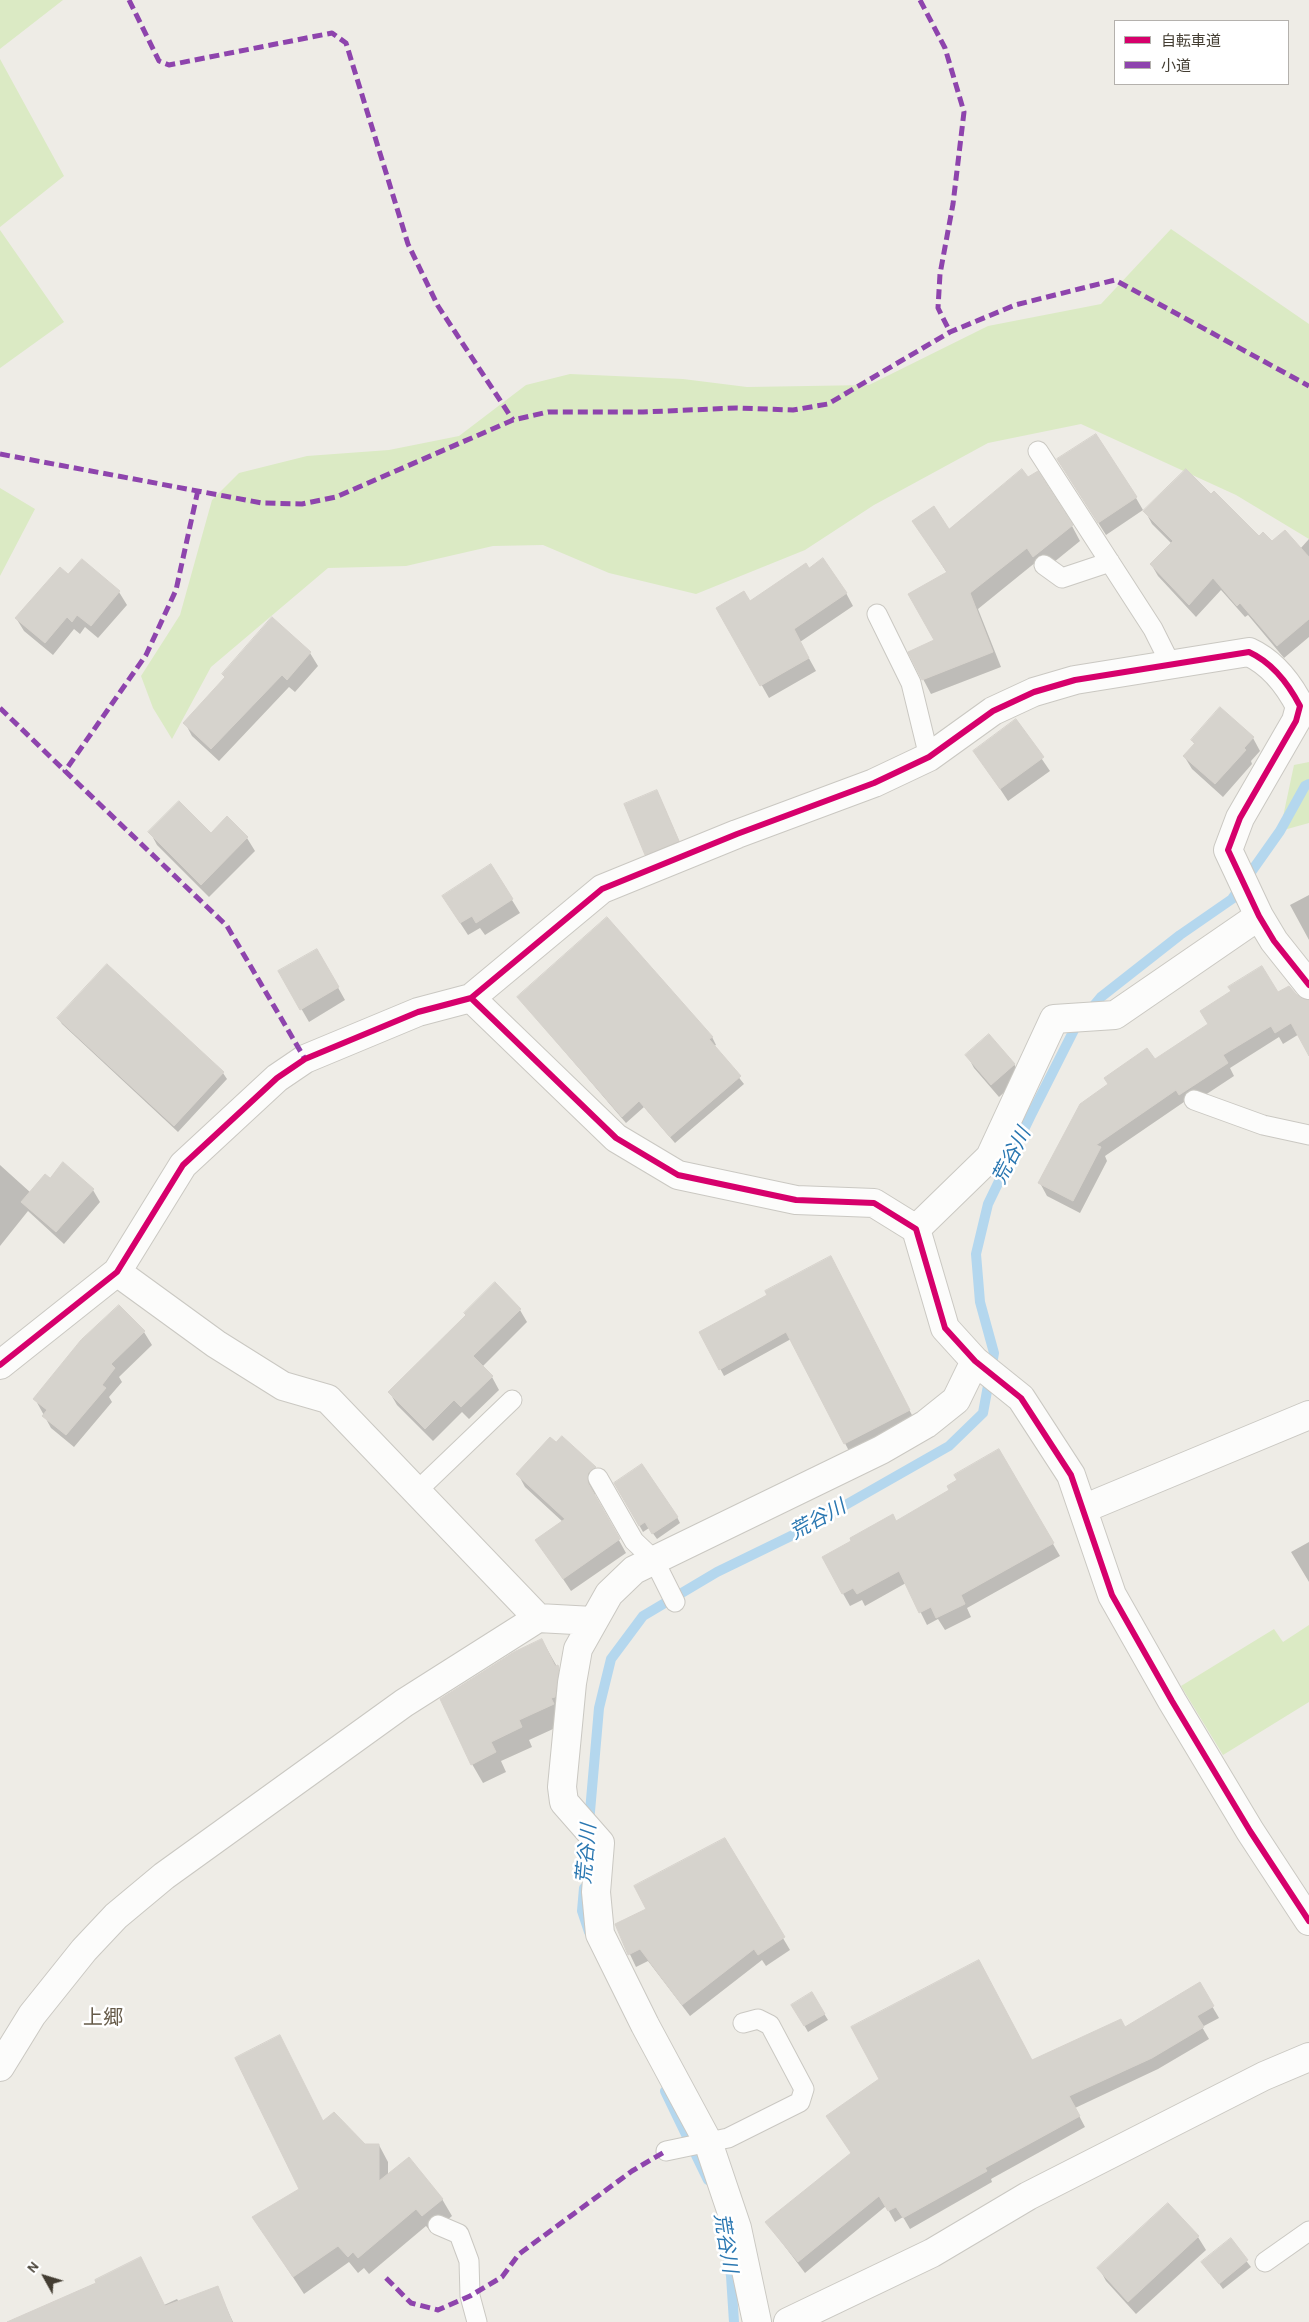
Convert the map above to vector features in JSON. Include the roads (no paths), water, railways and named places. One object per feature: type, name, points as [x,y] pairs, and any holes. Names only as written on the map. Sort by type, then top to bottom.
[{"type":"street","points":[[0,1365],[117,1272],[183,1166],[277,1078],[305,1060],[418,1012],[471,998],[602,889],[737,834],[874,783],[928,757],[994,711],[1034,692],[1075,680],[1248,652],[1261,658],[1288,684],[1300,706],[1296,721],[1240,818],[1228,850],[1259,916],[1274,941],[1309,985]]},
{"type":"street","points":[[916,1229],[990,1157],[1054,1019],[1115,1015],[1259,916]]},
{"type":"street","points":[[471,998],[616,1138],[678,1175],[796,1200],[874,1202],[916,1229],[945,1328],[975,1361],[1021,1398],[1071,1475],[1112,1596],[1250,1831],[1309,1921]]},
{"type":"street","points":[[117,1272],[216,1344],[283,1386],[328,1399],[538,1618]]},
{"type":"street","points":[[757,2322],[737,2228],[708,2142],[645,2026],[600,1934],[596,1892],[600,1843],[564,1802],[562,1787],[572,1682],[578,1649],[609,1594],[634,1570],[881,1450],[926,1424],[956,1400],[975,1361]]},
{"type":"street","points":[[1083,1509],[1309,1415]]},
{"type":"street","points":[[0,2067],[32,2015],[84,1950],[116,1916],[143,1893],[404,1704],[538,1618],[593,1621]]},
{"type":"street","points":[[788,2322],[932,2253],[1028,2196],[1264,2076],[1309,2057]]},
{"type":"lane","points":[[1038,451],[1153,629],[1170,665]]},
{"type":"lane","points":[[1044,564],[1062,578],[1110,562]]},
{"type":"lane","points":[[877,614],[911,683],[928,757]]},
{"type":"lane","points":[[1194,1100],[1263,1125],[1309,1135]]},
{"type":"lane","points":[[417,1491],[512,1400]]},
{"type":"lane","points":[[598,1478],[634,1541],[654,1560],[675,1602]]},
{"type":"lane","points":[[666,2151],[728,2138],[800,2102],[804,2089],[770,2025],[758,2019],[743,2023]]},
{"type":"lane","points":[[438,2225],[459,2234],[469,2261],[470,2296],[477,2322]]},
{"type":"lane","points":[[1265,2262],[1309,2231]]},
{"type":"waterway","name":"荒谷川","points":[[589,1823],[599,1708],[611,1659],[643,1616],[717,1572],[791,1536],[949,1446],[983,1413],[994,1353],[980,1302],[976,1254],[988,1204],[1075,1028],[1101,997],[1180,935],[1232,899],[1280,831],[1305,786],[1309,784]]},
{"type":"waterway","name":"荒谷川","points":[[584,1888],[582,1911],[589,1932]]},
{"type":"waterway","name":"荒谷川","points":[[665,2091],[708,2180]]},
{"type":"waterway","name":"荒谷川","points":[[721,2217],[731,2276],[734,2322]]},
{"type":"district","name":"上郷","points":[[103,2018]]}]
